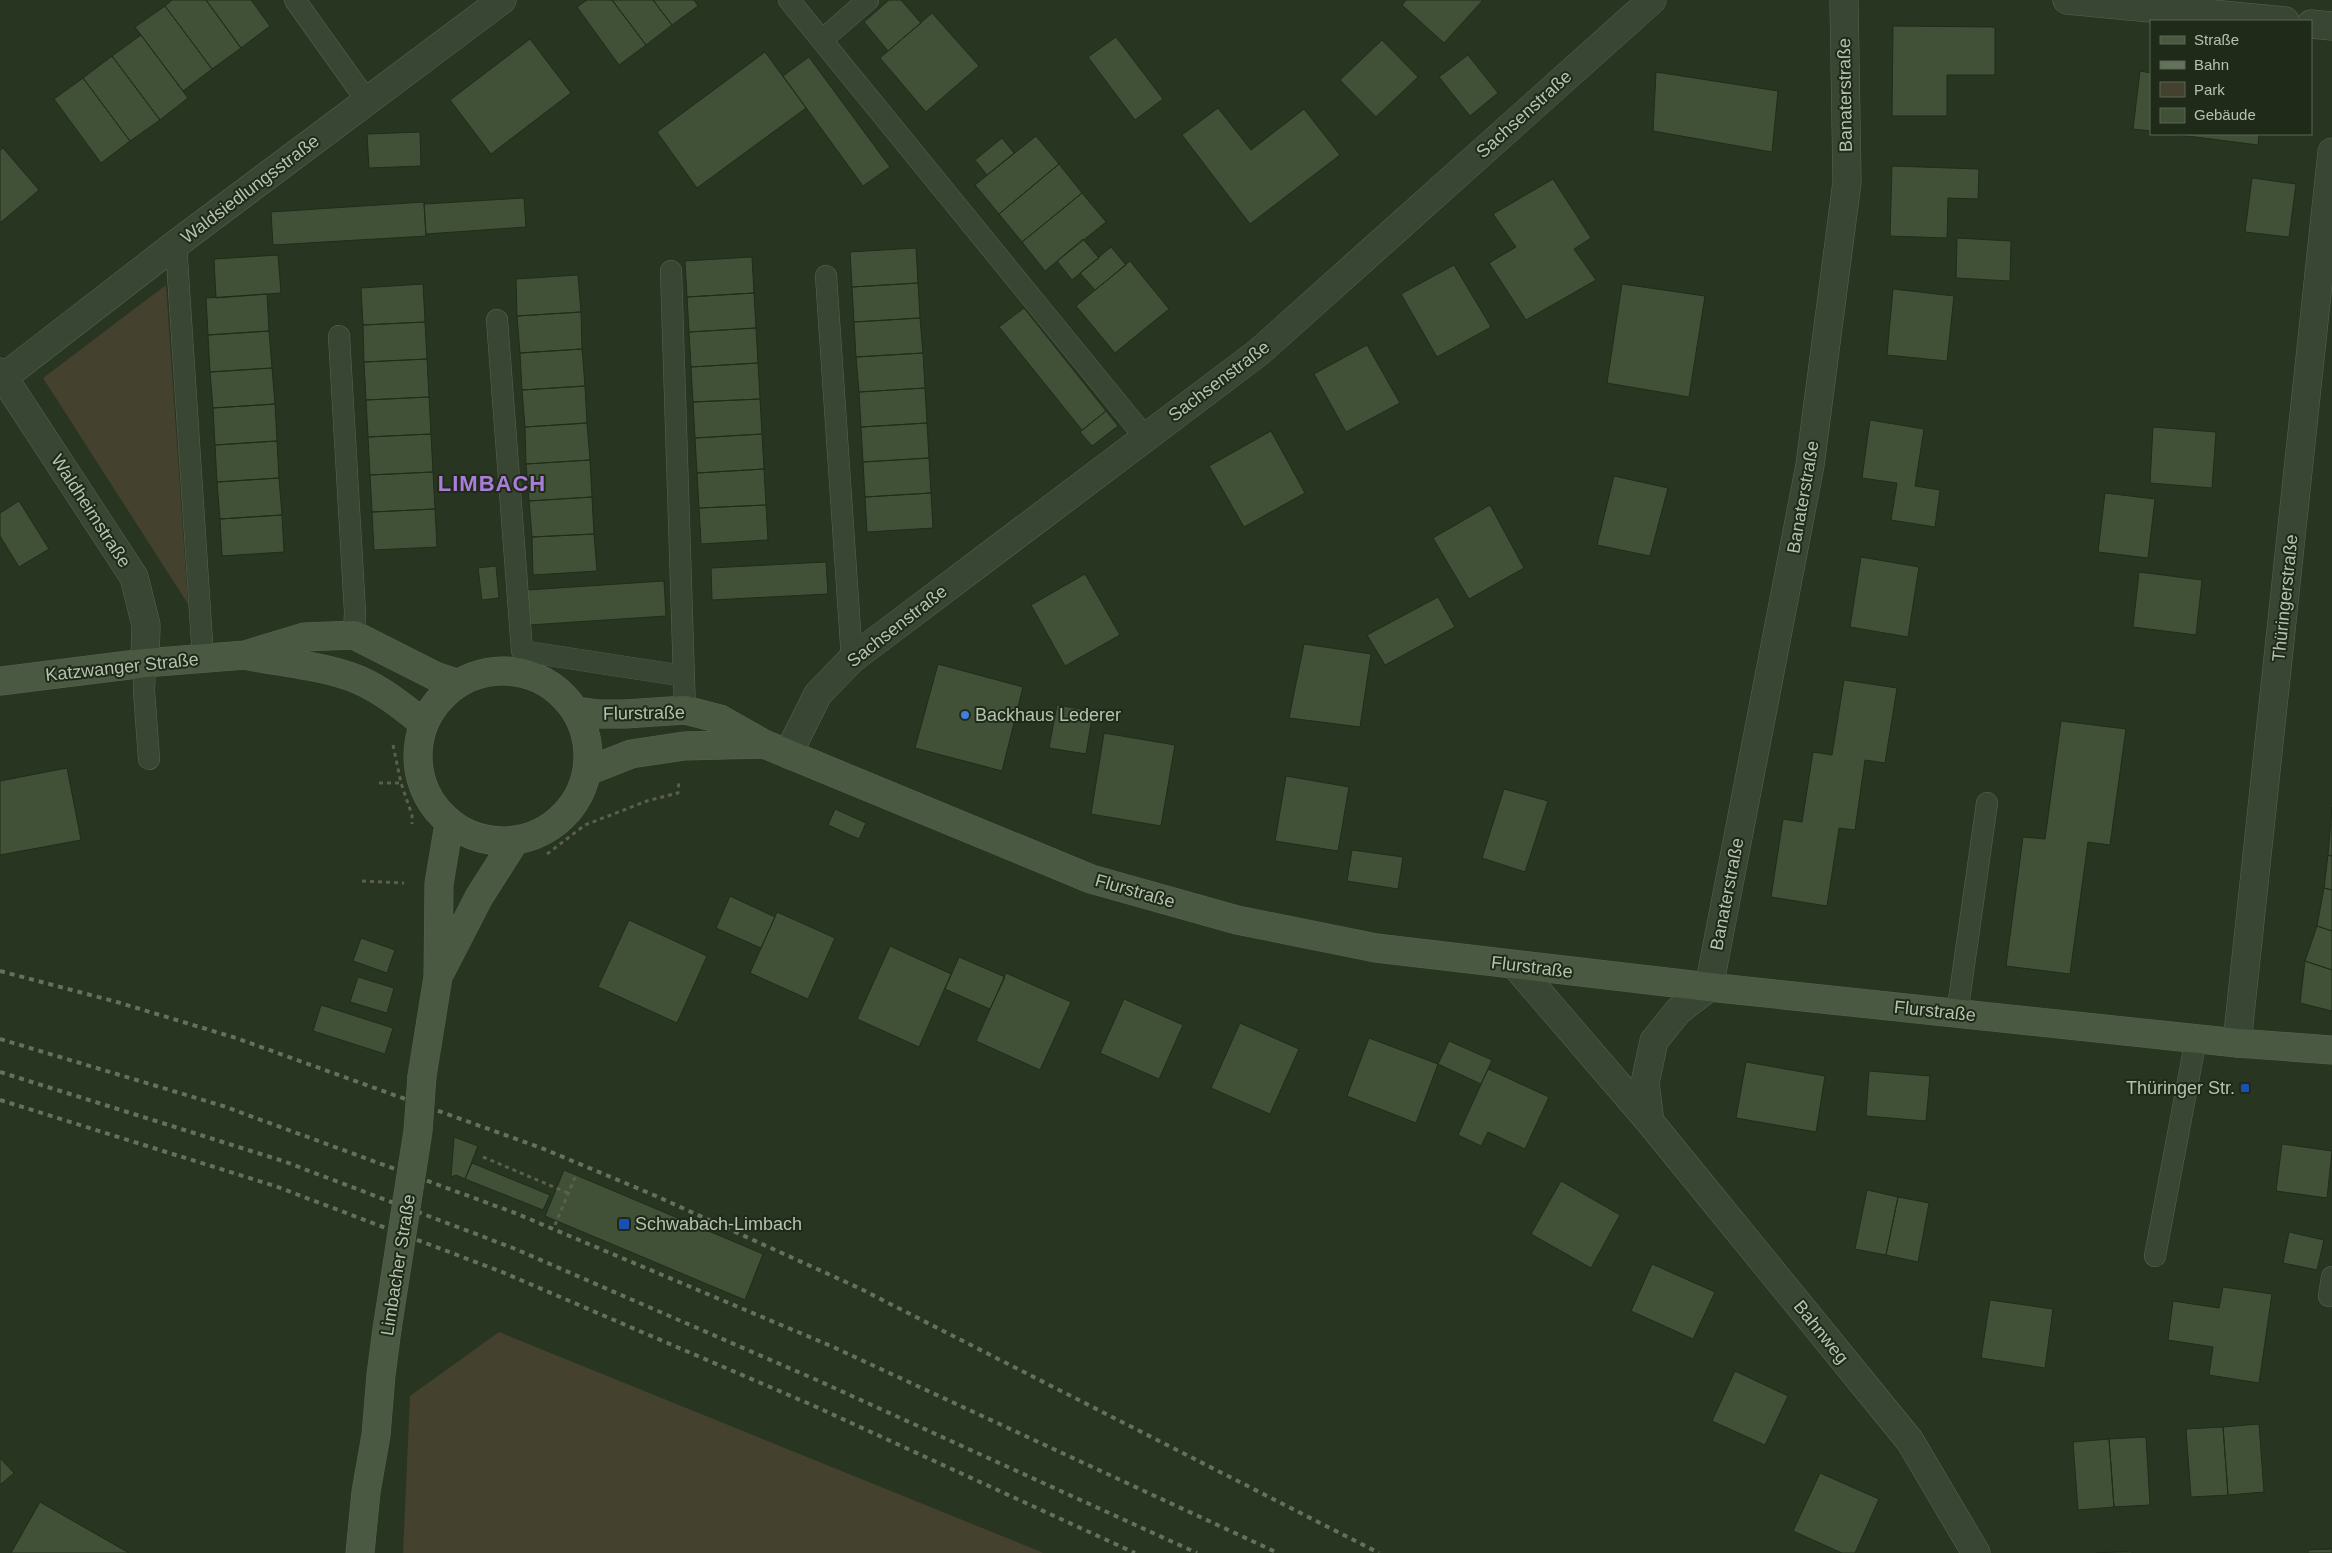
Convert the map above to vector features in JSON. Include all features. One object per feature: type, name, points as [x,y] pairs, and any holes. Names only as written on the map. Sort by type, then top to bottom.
[{"type":"main road","name":"Katzwanger Straße","points":[[0,681],[145,663],[245,655],[304,637],[354,635],[435,676],[456,683]]},
{"type":"main road","name":"Katzwanger Straße","points":[[245,655],[330,671],[359,681],[393,700],[423,723]]},
{"type":"main road","points":[[484,671],[519,671],[552,685],[577,711],[588,740],[588,771],[574,804],[548,829],[514,842],[479,839],[449,824],[426,795],[417,759],[423,723],[437,700],[456,683],[484,671]]},
{"type":"main road","name":"Flurstraße","points":[[577,711],[616,714],[685,710],[720,719],[776,749],[1092,879],[1237,920],[1376,948],[1516,966],[2237,1044],[2332,1050]]},
{"type":"main road","name":"Flurstraße","points":[[588,771],[631,754],[684,746],[776,749]]},
{"type":"main road","name":"Limbacher Straße","points":[[360,1553],[366,1492],[376,1435],[380,1375],[418,1132],[422,1076],[438,977],[439,884],[449,824]]},
{"type":"main road","name":"Limbacher Straße","points":[[438,977],[479,896],[514,842]]},
{"type":"street","name":"Waldsiedlungsstraße","points":[[2,376],[502,0]]},
{"type":"street","name":"Sachsenstraße","points":[[776,749],[818,694],[852,659],[1259,352],[1652,0]]},
{"type":"street","name":"Banaterstraße","points":[[1709,987],[1812,455],[1847,182],[1844,0]]},
{"type":"street","points":[[2068,0],[2275,20]]},
{"type":"street","points":[[2312,24],[2332,26]]},
{"type":"street","name":"Thüringerstraße","points":[[2237,1044],[2332,152]]},
{"type":"street","name":"Waldheimstraße","points":[[2,376],[134,577],[146,625],[145,663]]},
{"type":"street","name":"Bahnweg","points":[[1516,966],[1650,1122],[1910,1441],[1976,1553]]},
{"type":"street","points":[[1650,1122],[1645,1083],[1654,1041],[1678,1011],[1709,987]]},
{"type":"lane","points":[[295,0],[367,101]]},
{"type":"lane","points":[[789,0],[1144,437]]},
{"type":"lane","points":[[822,40],[868,0]]},
{"type":"lane","points":[[176,244],[203,658]]},
{"type":"lane","points":[[671,271],[685,710]]},
{"type":"lane","points":[[826,276],[852,659]]},
{"type":"lane","points":[[497,320],[522,651],[684,676]]},
{"type":"lane","points":[[339,336],[355,602],[354,635]]},
{"type":"lane","points":[[145,663],[144,691],[149,759]]},
{"type":"lane","points":[[1957,1014],[1987,804]]},
{"type":"lane","points":[[2156,1256],[2196,1039]]},
{"type":"path","points":[[392,742],[412,815],[412,825]]},
{"type":"path","points":[[545,855],[585,825],[647,801],[678,793],[684,746]]},
{"type":"path","points":[[379,783],[402,783]]},
{"type":"path","points":[[362,882],[439,884]]},
{"type":"path","points":[[483,1157],[568,1193]]},
{"type":"path","points":[[555,1225],[576,1175]]},
{"type":"green space","points":[[166,285],[188,604],[43,378]]},
{"type":"green space","points":[[499,1332],[1043,1553],[403,1553],[410,1396]]},
{"type":"building","points":[[172,0],[206,0],[241,48],[212,69],[165,6]]},
{"type":"building","points":[[206,0],[251,0],[270,26],[241,48]]},
{"type":"building","points":[[587,0],[612,0],[646,45],[619,65],[577,7]]},
{"type":"building","points":[[612,0],[653,0],[672,25],[646,45]]},
{"type":"building","points":[[653,0],[694,0],[698,6],[672,25]]},
{"type":"building","points":[[889,0],[901,0],[921,23],[888,51],[864,22]]},
{"type":"building","points":[[1406,0],[1483,0],[1444,43],[1402,5]]},
{"type":"building","points":[[165,6],[212,69],[183,91],[135,27]]},
{"type":"building","points":[[932,13],[979,66],[926,112],[880,58]]},
{"type":"building","points":[[1893,26],[1995,27],[1995,75],[1947,75],[1947,116],[1892,116]]},
{"type":"building","points":[[141,35],[188,98],[160,120],[112,56]]},
{"type":"building","points":[[1116,37],[1163,99],[1135,120],[1088,57]]},
{"type":"building","points":[[530,39],[571,93],[491,154],[450,100]]},
{"type":"building","points":[[1382,40],[1418,77],[1376,117],[1340,80]]},
{"type":"building","points":[[765,52],[806,108],[697,188],[657,132]]},
{"type":"building","points":[[1468,55],[1498,93],[1470,116],[1439,77]]},
{"type":"building","points":[[112,56],[160,120],[130,141],[83,78]]},
{"type":"building","points":[[809,57],[890,167],[863,186],[783,76]]},
{"type":"building","points":[[2140,71],[2150,73],[2150,131],[2133,129]]},
{"type":"building","points":[[1656,72],[1778,91],[1772,152],[1653,131]]},
{"type":"building","points":[[83,78],[130,141],[101,163],[54,99]]},
{"type":"building","points":[[1218,108],[1251,150],[1304,109],[1340,155],[1250,224],[1182,135]]},
{"type":"building","points":[[420,132],[421,166],[369,168],[367,134]]},
{"type":"building","points":[[2180,135],[2259,135],[2258,145]]},
{"type":"building","points":[[1036,136],[1059,164],[999,214],[975,185]]},
{"type":"building","points":[[1002,138],[1014,153],[987,175],[975,160]]},
{"type":"building","points":[[3,148],[39,190],[0,223],[0,150]]},
{"type":"building","points":[[1059,164],[1082,193],[1022,242],[999,214]]},
{"type":"building","points":[[1892,166],[1979,169],[1978,199],[1948,198],[1947,238],[1890,236]]},
{"type":"building","points":[[2252,178],[2296,184],[2289,237],[2245,232]]},
{"type":"building","points":[[1553,179],[1591,238],[1574,249],[1596,280],[1526,320],[1489,263],[1516,247],[1493,214]]},
{"type":"building","points":[[1082,193],[1106,222],[1045,271],[1022,242]]},
{"type":"building","points":[[524,198],[526,227],[426,234],[424,204]]},
{"type":"building","points":[[424,202],[426,236],[273,245],[271,212]]},
{"type":"building","points":[[1957,238],[2011,241],[2010,281],[1956,278]]},
{"type":"building","points":[[1083,239],[1099,258],[1072,280],[1057,261]]},
{"type":"building","points":[[1111,247],[1126,265],[1095,290],[1080,273]]},
{"type":"building","points":[[916,248],[918,283],[852,287],[850,252]]},
{"type":"building","points":[[278,255],[281,293],[216,298],[214,259]]},
{"type":"building","points":[[752,257],[754,293],[687,297],[685,261]]},
{"type":"building","points":[[1130,261],[1169,309],[1115,353],[1076,306]]},
{"type":"building","points":[[1454,265],[1491,327],[1437,357],[1401,294]]},
{"type":"building","points":[[578,275],[581,312],[517,316],[516,279]]},
{"type":"building","points":[[918,283],[920,318],[854,322],[852,287]]},
{"type":"building","points":[[423,284],[425,322],[363,325],[361,288]]},
{"type":"building","points":[[1622,284],[1705,296],[1689,397],[1607,383]]},
{"type":"building","points":[[1893,289],[1954,296],[1947,361],[1887,355]]},
{"type":"building","points":[[754,293],[756,328],[689,332],[687,297]]},
{"type":"building","points":[[267,294],[269,331],[208,335],[206,298]]},
{"type":"building","points":[[1024,308],[1106,411],[1082,430],[999,327]]},
{"type":"building","points":[[581,312],[582,349],[520,353],[517,316]]},
{"type":"building","points":[[920,318],[923,353],[856,357],[854,322]]},
{"type":"building","points":[[425,322],[427,359],[364,362],[363,325]]},
{"type":"building","points":[[756,328],[758,363],[691,367],[689,332]]},
{"type":"building","points":[[269,331],[272,368],[210,372],[208,335]]},
{"type":"building","points":[[1367,345],[1400,403],[1346,432],[1314,374]]},
{"type":"building","points":[[582,349],[585,386],[522,390],[520,353]]},
{"type":"building","points":[[923,353],[925,388],[859,392],[856,357]]},
{"type":"building","points":[[427,359],[429,397],[366,400],[364,362]]},
{"type":"building","points":[[758,363],[760,399],[693,402],[691,367]]},
{"type":"building","points":[[272,368],[275,404],[213,408],[210,372]]},
{"type":"building","points":[[585,386],[587,423],[525,427],[522,390]]},
{"type":"building","points":[[925,388],[927,423],[861,427],[859,392]]},
{"type":"building","points":[[429,397],[431,434],[368,437],[366,400]]},
{"type":"building","points":[[760,399],[762,434],[695,438],[693,402]]},
{"type":"building","points":[[275,404],[277,441],[215,445],[213,408]]},
{"type":"building","points":[[1106,411],[1118,426],[1092,446],[1080,432]]},
{"type":"building","points":[[1870,420],[1924,429],[1915,486],[1940,490],[1935,527],[1891,520],[1897,483],[1862,478]]},
{"type":"building","points":[[587,423],[590,460],[526,464],[525,427]]},
{"type":"building","points":[[927,423],[929,458],[863,462],[861,427]]},
{"type":"building","points":[[2153,427],[2216,432],[2212,488],[2150,483]]},
{"type":"building","points":[[1271,431],[1305,493],[1244,527],[1209,466]]},
{"type":"building","points":[[431,434],[433,472],[370,475],[368,437]]},
{"type":"building","points":[[762,434],[764,469],[697,473],[695,438]]},
{"type":"building","points":[[277,441],[279,478],[217,482],[215,445]]},
{"type":"building","points":[[929,458],[931,493],[865,497],[863,462]]},
{"type":"building","points":[[590,460],[592,497],[529,501],[526,464]]},
{"type":"building","points":[[764,469],[766,505],[699,508],[697,473]]},
{"type":"building","points":[[433,472],[435,509],[372,512],[370,475]]},
{"type":"building","points":[[1614,476],[1668,488],[1650,556],[1597,545]]},
{"type":"building","points":[[279,478],[282,515],[220,519],[217,482]]},
{"type":"building","points":[[931,493],[933,528],[867,532],[865,497]]},
{"type":"building","points":[[2105,493],[2155,499],[2148,558],[2098,552]]},
{"type":"building","points":[[592,497],[594,534],[532,537],[529,501]]},
{"type":"building","points":[[19,501],[49,549],[19,567],[0,536],[0,513]]},
{"type":"building","points":[[766,505],[768,540],[701,544],[699,508]]},
{"type":"building","points":[[1490,505],[1524,568],[1469,599],[1433,538]]},
{"type":"building","points":[[435,509],[437,547],[374,550],[372,512]]},
{"type":"building","points":[[282,515],[284,552],[222,556],[220,519]]},
{"type":"building","points":[[594,534],[597,571],[533,575],[532,537]]},
{"type":"building","points":[[1861,557],[1919,567],[1908,637],[1850,627]]},
{"type":"building","points":[[826,562],[828,594],[712,600],[711,568]]},
{"type":"building","points":[[496,566],[499,598],[482,600],[478,568]]},
{"type":"building","points":[[2139,572],[2202,580],[2196,635],[2133,627]]},
{"type":"building","points":[[1085,574],[1120,635],[1065,666],[1031,605]]},
{"type":"building","points":[[664,581],[666,616],[529,625],[527,590]]},
{"type":"building","points":[[1438,597],[1455,627],[1385,665],[1367,635]]},
{"type":"building","points":[[1304,644],[1371,654],[1360,727],[1289,718]]},
{"type":"building","points":[[938,664],[1023,687],[1002,771],[915,748]]},
{"type":"building","points":[[1844,680],[1897,688],[1885,763],[1865,760],[1855,830],[1839,828],[1827,906],[1771,897],[1783,819],[1802,822],[1813,752],[1832,755]]},
{"type":"building","points":[[1057,705],[1093,711],[1086,754],[1049,748]]},
{"type":"building","points":[[2061,721],[2126,729],[2110,845],[2088,842],[2070,974],[2006,966],[2023,837],[2045,839]]},
{"type":"building","points":[[1104,733],[1175,745],[1161,826],[1091,814]]},
{"type":"building","points":[[67,768],[81,840],[0,855],[0,781]]},
{"type":"building","points":[[1286,776],[1349,787],[1338,851],[1275,841]]},
{"type":"building","points":[[1504,789],[1548,801],[1525,872],[1482,858]]},
{"type":"building","points":[[2332,807],[2332,856],[2328,855]]},
{"type":"building","points":[[835,809],[866,823],[859,839],[828,825]]},
{"type":"building","points":[[1352,850],[1403,857],[1398,889],[1347,881]]},
{"type":"building","points":[[2328,855],[2332,856],[2332,890],[2324,888]]},
{"type":"building","points":[[2324,888],[2332,890],[2332,931],[2317,926]]},
{"type":"building","points":[[730,896],[775,917],[761,948],[716,928]]},
{"type":"building","points":[[777,912],[835,938],[808,999],[750,973]]},
{"type":"building","points":[[629,920],[707,956],[677,1023],[598,987]]},
{"type":"building","points":[[2317,926],[2332,931],[2332,970],[2305,961]]},
{"type":"building","points":[[361,938],[395,950],[387,973],[353,961]]},
{"type":"building","points":[[890,946],[951,974],[919,1047],[857,1019]]},
{"type":"building","points":[[959,957],[1005,977],[990,1009],[945,989]]},
{"type":"building","points":[[2305,961],[2332,970],[2332,1011],[2300,1003]]},
{"type":"building","points":[[1006,973],[1071,1002],[1040,1070],[976,1041]]},
{"type":"building","points":[[358,977],[394,988],[387,1013],[350,1002]]},
{"type":"building","points":[[1124,999],[1183,1025],[1159,1079],[1100,1053]]},
{"type":"building","points":[[321,1005],[393,1028],[385,1054],[313,1031]]},
{"type":"building","points":[[1240,1023],[1299,1049],[1270,1114],[1211,1088]]},
{"type":"building","points":[[1369,1038],[1438,1064],[1416,1123],[1347,1096]]},
{"type":"building","points":[[1449,1041],[1492,1060],[1481,1084],[1438,1064]]},
{"type":"building","points":[[1746,1062],[1825,1076],[1816,1132],[1736,1118]]},
{"type":"building","points":[[1488,1069],[1549,1097],[1525,1149],[1488,1132],[1481,1146],[1458,1135]]},
{"type":"building","points":[[1869,1071],[1930,1076],[1926,1121],[1866,1116]]},
{"type":"building","points":[[454,1137],[478,1146],[465,1179],[456,1175],[451,1177]]},
{"type":"building","points":[[2282,1144],[2332,1151],[2327,1198],[2276,1191]]},
{"type":"building","points":[[472,1163],[550,1195],[543,1210],[465,1179]]},
{"type":"building","points":[[564,1170],[763,1254],[745,1300],[545,1216]]},
{"type":"building","points":[[1561,1181],[1620,1215],[1591,1268],[1531,1234]]},
{"type":"building","points":[[1867,1190],[1898,1197],[1886,1255],[1855,1249]]},
{"type":"building","points":[[1898,1197],[1929,1203],[1918,1262],[1886,1255]]},
{"type":"building","points":[[2289,1232],[2324,1240],[2317,1270],[2283,1263]]},
{"type":"building","points":[[1652,1264],[1715,1292],[1693,1339],[1631,1311]]},
{"type":"building","points":[[2223,1287],[2272,1294],[2259,1383],[2209,1375],[2213,1347],[2168,1340],[2173,1301],[2219,1308]]},
{"type":"building","points":[[1990,1300],[2053,1309],[2045,1368],[1981,1358]]},
{"type":"building","points":[[1735,1371],[1788,1396],[1765,1445],[1712,1421]]},
{"type":"building","points":[[2259,1424],[2264,1492],[2228,1495],[2223,1427]]},
{"type":"building","points":[[2223,1427],[2228,1495],[2191,1497],[2186,1429]]},
{"type":"building","points":[[2146,1437],[2150,1505],[2114,1507],[2109,1439]]},
{"type":"building","points":[[2109,1439],[2114,1507],[2078,1510],[2073,1442]]},
{"type":"building","points":[[0,1458],[14,1473],[0,1485]]},
{"type":"building","points":[[1820,1473],[1879,1499],[1855,1553],[1842,1553],[1793,1531]]},
{"type":"building","points":[[40,1502],[129,1553],[11,1553]]},
{"type":"building","points":[[2332,1549],[2332,1553],[2308,1553],[2308,1550]]},
{"type":"building","points":[[2132,1551],[2132,1553],[2096,1553]]},
{"type":"railway","points":[[0,971],[117,1002],[236,1038],[544,1149],[656,1196],[859,1288],[1379,1553]]},
{"type":"railway","points":[[0,1039],[223,1106],[515,1213],[831,1346],[1278,1553]]},
{"type":"railway","points":[[0,1072],[283,1161],[513,1248],[819,1381],[1197,1553]]},
{"type":"railway","points":[[0,1100],[275,1186],[502,1272],[812,1405],[1135,1553]]},
{"type":"place","name":"Backhaus Lederer","points":[[965,715]]},
{"type":"place","name":"Thüringer Str.","points":[[2245,1088]]},
{"type":"place","name":"Schwabach-Limbach","points":[[624,1224]]},
{"type":"district","name":"LIMBACH","points":[[492,483]]}]
